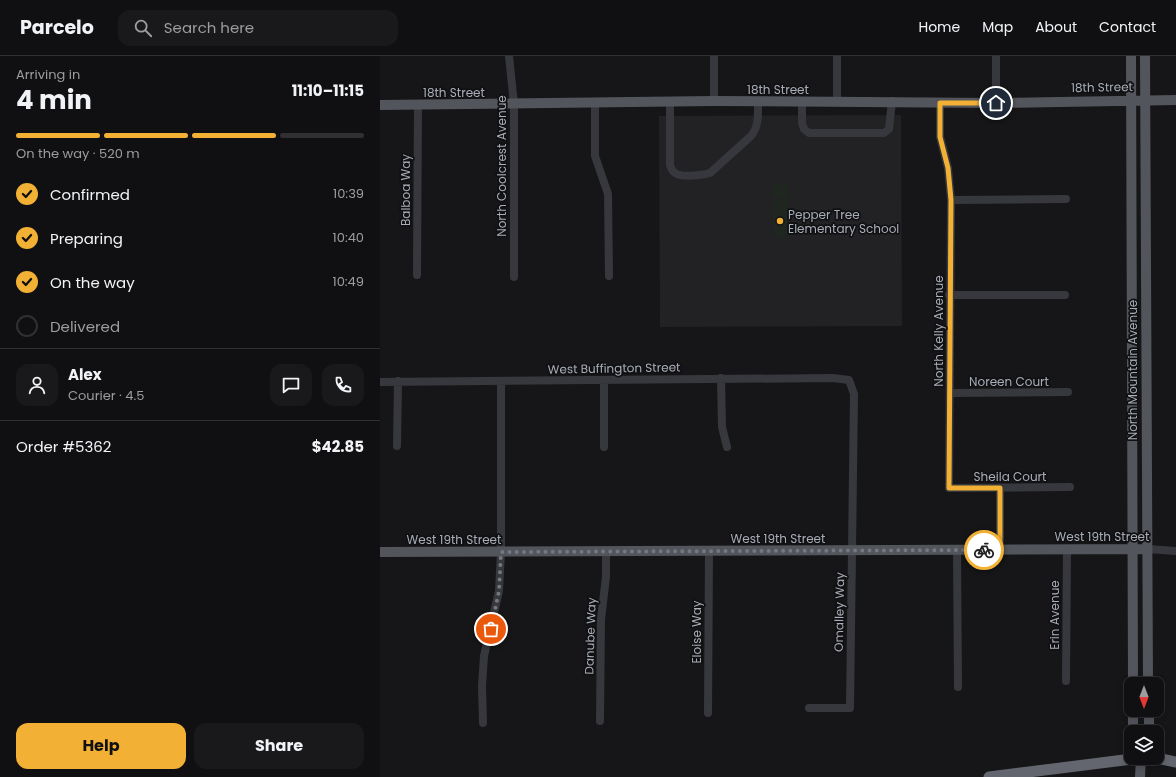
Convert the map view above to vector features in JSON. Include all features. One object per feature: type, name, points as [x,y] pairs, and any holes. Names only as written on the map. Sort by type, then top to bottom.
[{"type":"highway","points":[[1164,759],[1176,762]]},
{"type":"highway","points":[[989,777],[1124,760]]},
{"type":"main road","name":"North Mountain Avenue","points":[[1131,56],[1133,677]]},
{"type":"main road","name":"North Mountain Avenue","points":[[1144,56],[1148,677]]},
{"type":"main road","name":"18th Street","points":[[380,105],[892,101],[996,103],[1176,100]]},
{"type":"main road","name":"West 19th Street","points":[[380,552],[1147,549]]},
{"type":"main road","points":[[1140,777],[1141,765]]},
{"type":"street","name":"North Coolcrest Avenue","points":[[510,56],[514,104],[514,277]]},
{"type":"street","points":[[714,56],[714,102]]},
{"type":"street","points":[[837,56],[837,102]]},
{"type":"street","points":[[996,56],[996,103]]},
{"type":"street","points":[[802,102],[802,124],[804,129],[809,133],[884,133],[889,129],[892,101]]},
{"type":"street","points":[[670,102],[670,159],[672,170],[675,174],[679,175],[702,175],[710,173],[756,130],[758,119],[758,102]]},
{"type":"street","points":[[595,103],[595,156],[608,194],[609,276]]},
{"type":"street","name":"North Kelly Avenue","points":[[940,103],[940,137],[948,168],[951,200],[949,295],[949,488]]},
{"type":"street","name":"Balboa Way","points":[[417,275],[418,105]]},
{"type":"street","points":[[951,200],[1066,199]]},
{"type":"street","points":[[949,295],[1065,295]]},
{"type":"street","points":[[721,378],[722,427],[727,447]]},
{"type":"street","name":"West Buffington Street","points":[[380,382],[721,378],[833,378],[849,380]]},
{"type":"street","points":[[604,380],[604,447]]},
{"type":"street","name":"Omalley Way","points":[[809,708],[850,708],[854,394],[849,380]]},
{"type":"street","points":[[397,446],[398,381]]},
{"type":"street","points":[[483,723],[482,686],[484,656],[498,601],[501,552],[501,381]]},
{"type":"street","name":"Noreen Court","points":[[950,393],[1068,392]]},
{"type":"street","name":"Sheila Court","points":[[949,488],[1070,487]]},
{"type":"street","points":[[1000,488],[1000,550]]},
{"type":"street","name":"Erin Avenue","points":[[1066,549],[1066,681]]},
{"type":"street","name":"West 19th Street","points":[[1147,549],[1176,550]]},
{"type":"street","points":[[957,550],[958,687]]},
{"type":"street","name":"Danube Way","points":[[600,721],[601,619],[606,577],[606,551]]},
{"type":"street","name":"Eloise Way","points":[[708,713],[709,551]]},
{"type":"shaded area","name":"Pepper Tree Elementary School","points":[[901,115],[902,326],[660,327],[659,116]]},
{"type":"shaded area","points":[[773,183],[788,183],[788,199],[773,198]]},
{"type":"shaded area","points":[[773,200],[788,200],[787,238],[774,238]]},
{"type":"way so far","points":[[491,629],[498,601],[501,552],[984,550]]},
{"type":"place","name":"Pepper Tree Elementary School","points":[[780,221]]},
{"type":"route","points":[[984,550],[1000,550],[1000,488],[949,488],[949,295],[951,200],[948,168],[940,137],[940,103],[996,103]]}]
